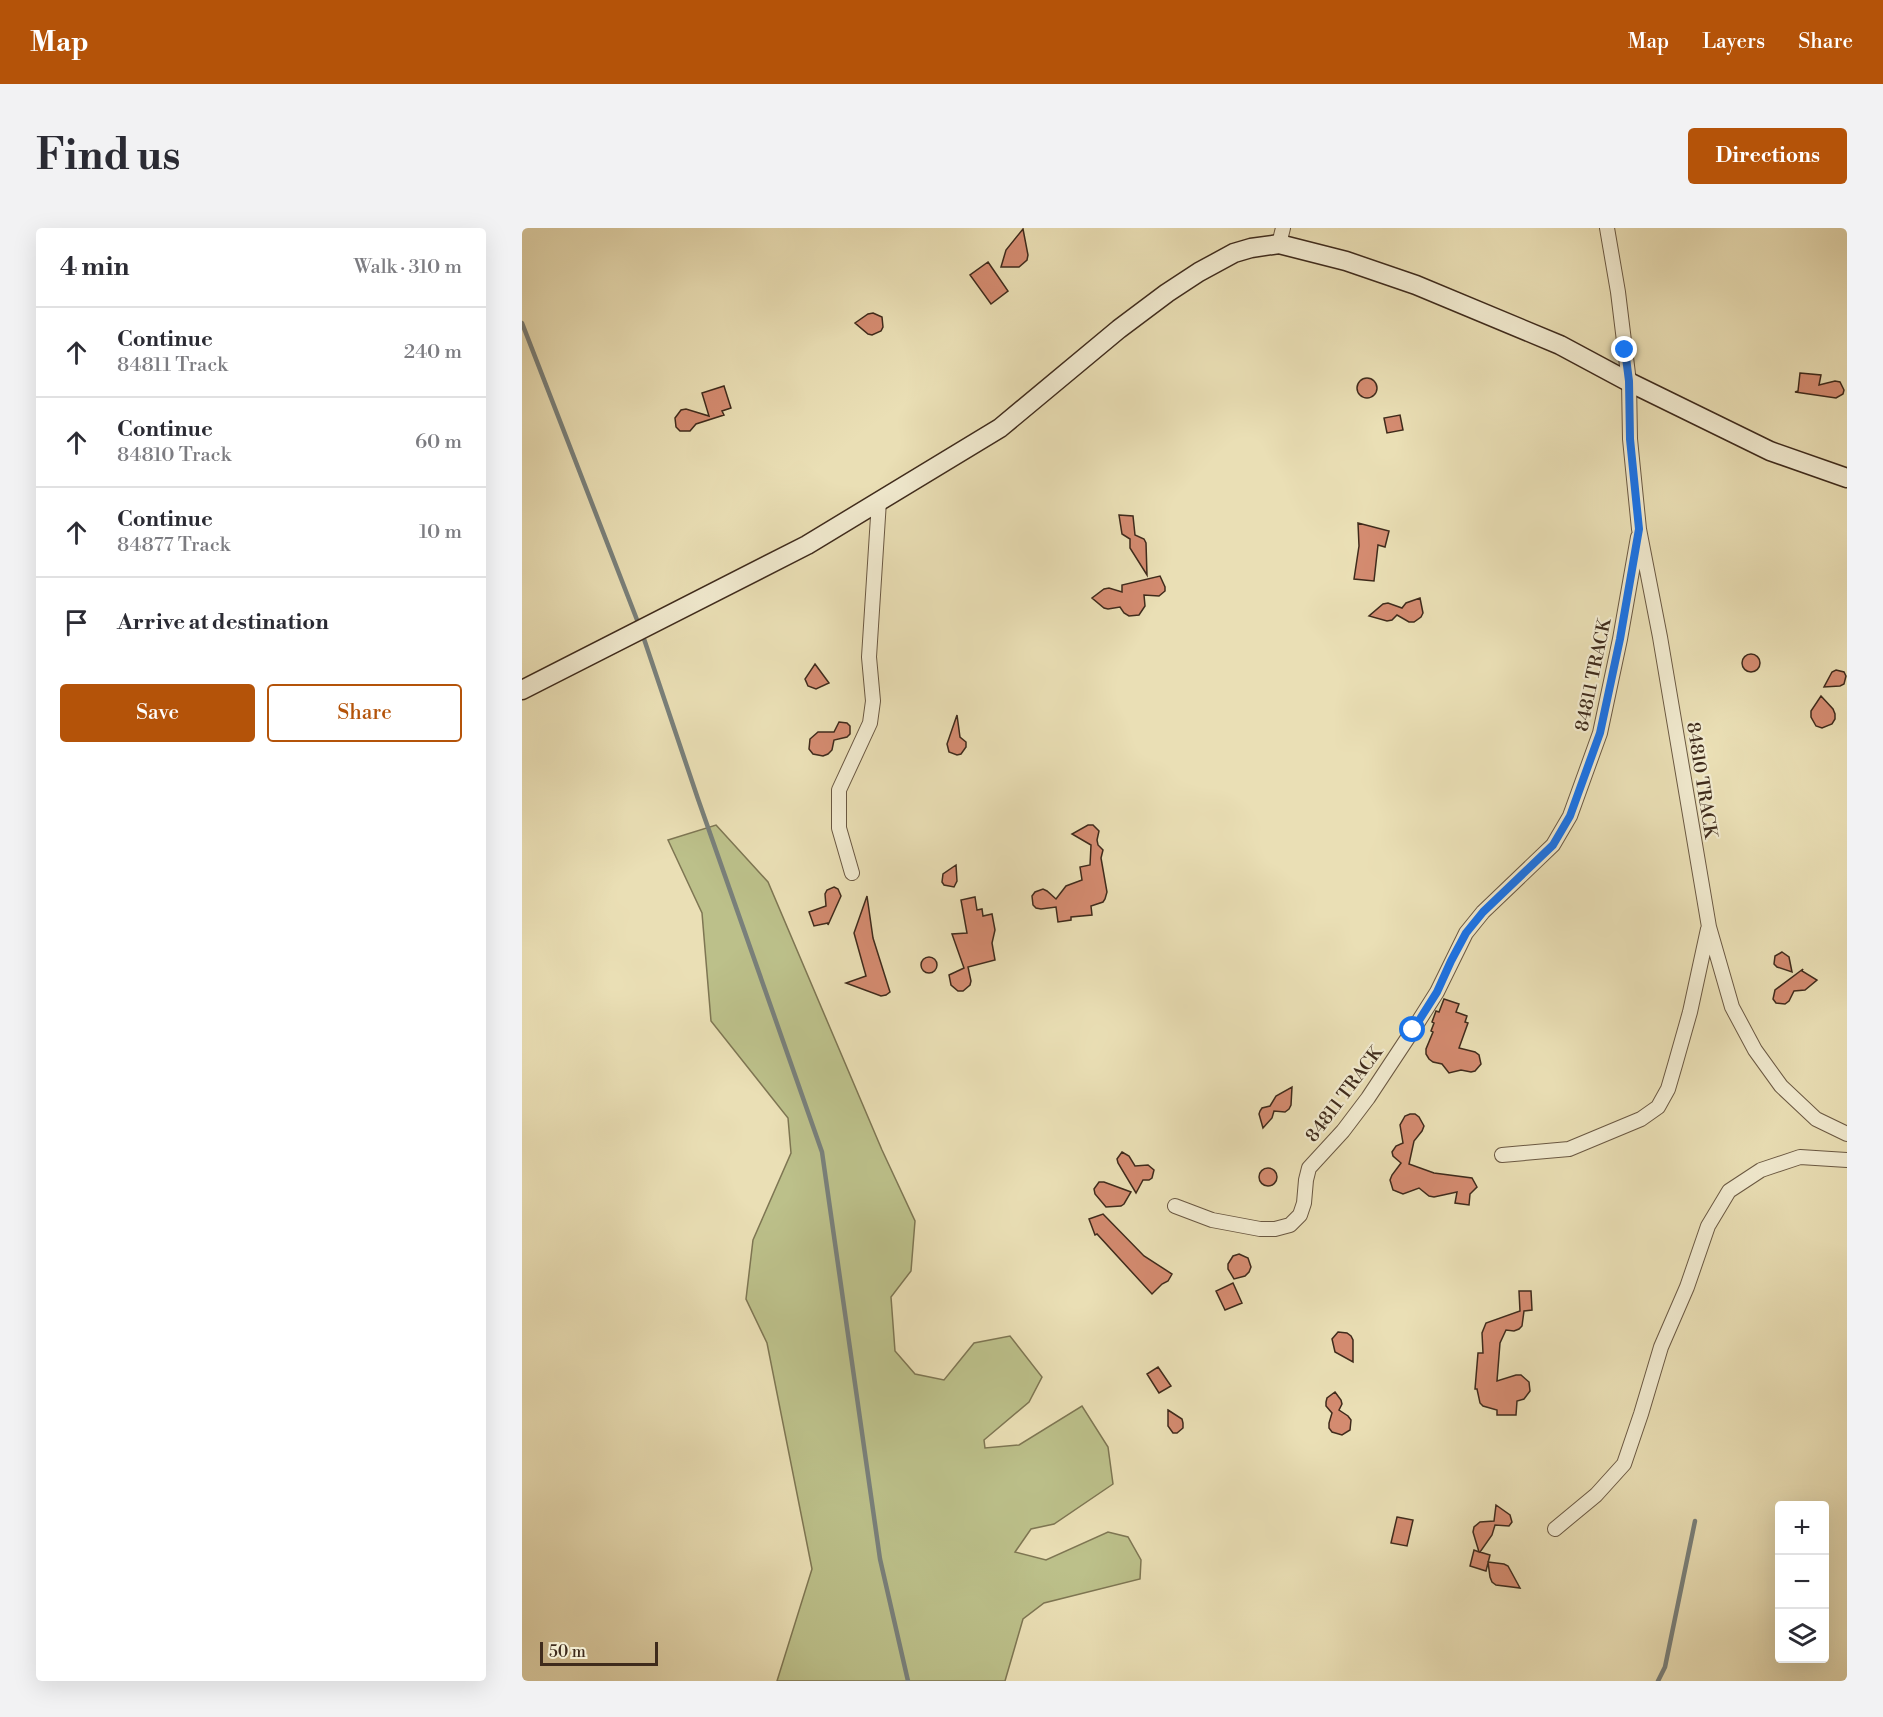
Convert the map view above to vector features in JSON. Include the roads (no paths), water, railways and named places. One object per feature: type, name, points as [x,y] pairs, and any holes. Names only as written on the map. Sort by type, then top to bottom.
[{"type":"street","name":"84810 TRACK","points":[[1607,228],[1629,381],[1630,439],[1639,529],[1660,637],[1709,927],[1732,1007],[1755,1050],[1781,1086],[1816,1119],[1847,1134]]},
{"type":"street","points":[[522,690],[807,545],[1000,428],[1119,329],[1198,272],[1234,253],[1281,236],[1416,285],[1560,345],[1770,451],[1847,478]]},
{"type":"street","points":[[852,873],[838,828],[839,790],[870,723],[871,716],[873,701],[869,657],[879,501]]},
{"type":"street","name":"84811 TRACK","points":[[1175,1206],[1212,1220],[1260,1229],[1275,1229],[1290,1225],[1300,1215],[1309,1168],[1356,1114],[1413,1030],[1437,992],[1466,933],[1483,912],[1553,845],[1570,816],[1600,733],[1620,639],[1639,529]]},
{"type":"street","points":[[1502,1155],[1569,1149],[1641,1119],[1658,1107],[1668,1089],[1675,1065],[1690,1012],[1709,927]]},
{"type":"street","points":[[1555,1529],[1596,1495],[1624,1464],[1661,1347],[1687,1287],[1708,1226],[1729,1191],[1761,1170],[1800,1157],[1847,1160]]},
{"type":"waterway","points":[[522,323],[639,625]]},
{"type":"waterway","points":[[642,633],[822,1152],[880,1559],[908,1681]]},
{"type":"waterway","points":[[1658,1681],[1665,1667],[1695,1521]]}]
